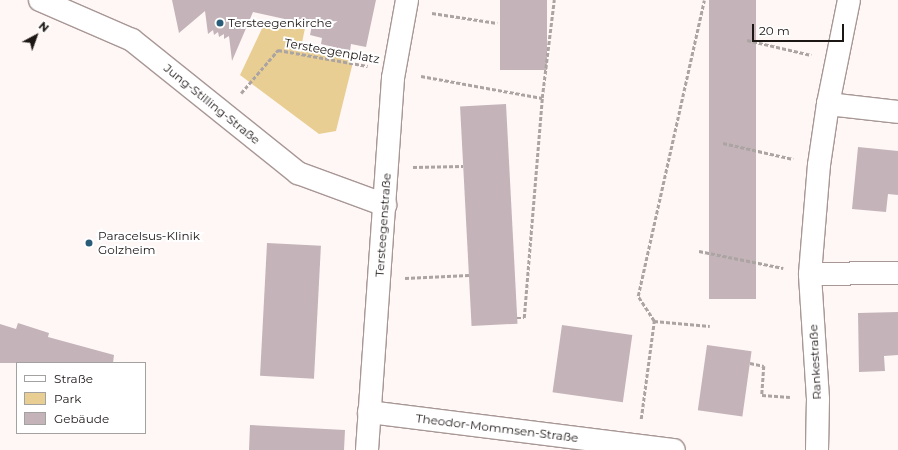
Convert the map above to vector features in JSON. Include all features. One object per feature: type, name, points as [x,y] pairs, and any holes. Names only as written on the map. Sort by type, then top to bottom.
[{"type":"street","name":"Jung-Stilling-Straße","points":[[40,0],[132,40],[298,173],[385,205]]},
{"type":"street","name":"Rankestraße","points":[[817,450],[818,399],[810,274],[819,165],[828,104],[849,0]]},
{"type":"street","name":"Tersteegenstraße","points":[[367,450],[394,71],[406,4]]},
{"type":"street","points":[[828,104],[898,112]]},
{"type":"street","points":[[810,274],[898,273]]},
{"type":"street","name":"Theodor-Mommsen-Straße","points":[[369,412],[674,450]]},
{"type":"path","points":[[517,318],[524,318],[542,98],[554,0]]},
{"type":"path","points":[[638,445],[654,321],[638,296],[704,0]]},
{"type":"path","points":[[406,4],[497,23]]},
{"type":"path","points":[[747,40],[837,61]]},
{"type":"path","name":"Tersteegenplatz","points":[[224,114],[278,50],[394,71]]},
{"type":"path","points":[[394,71],[542,98]]},
{"type":"path","points":[[724,143],[819,165]]},
{"type":"path","points":[[387,167],[463,166]]},
{"type":"path","points":[[699,251],[810,274]]},
{"type":"path","points":[[380,279],[469,275]]},
{"type":"path","points":[[654,321],[710,326]]},
{"type":"path","points":[[750,363],[764,366],[762,395],[818,399]]},
{"type":"green space","points":[[266,20],[305,28],[302,43],[355,54],[336,131],[319,134],[240,75]]},
{"type":"building","points":[[172,0],[376,0],[366,47],[351,44],[350,51],[321,44],[322,38],[310,35],[312,25],[253,12],[232,61],[229,36],[224,39],[224,34],[219,37],[218,32],[214,35],[213,30],[208,34],[205,11],[179,33]]},
{"type":"building","points":[[500,0],[547,0],[547,70],[500,70]]},
{"type":"building","points":[[709,0],[756,0],[756,299],[709,299]]},
{"type":"building","points":[[506,104],[518,324],[472,326],[460,106]]},
{"type":"building","points":[[858,147],[898,151],[898,195],[888,194],[886,212],[852,209]]},
{"type":"building","points":[[267,243],[321,246],[314,379],[260,376]]},
{"type":"building","points":[[898,312],[898,355],[884,356],[885,371],[859,372],[858,313]]},
{"type":"building","points":[[18,323],[49,333],[48,337],[114,355],[113,362],[0,363],[0,324],[16,329]]},
{"type":"building","points":[[562,325],[632,335],[623,402],[553,392]]},
{"type":"building","points":[[707,345],[752,351],[742,417],[698,410]]},
{"type":"building","points":[[250,425],[345,430],[344,450],[249,450]]},
{"type":"place","name":"Tersteegenkirche","points":[[220,23]]},
{"type":"place","name":"Paracelsus-Klinik Golzheim","points":[[89,243]]}]
